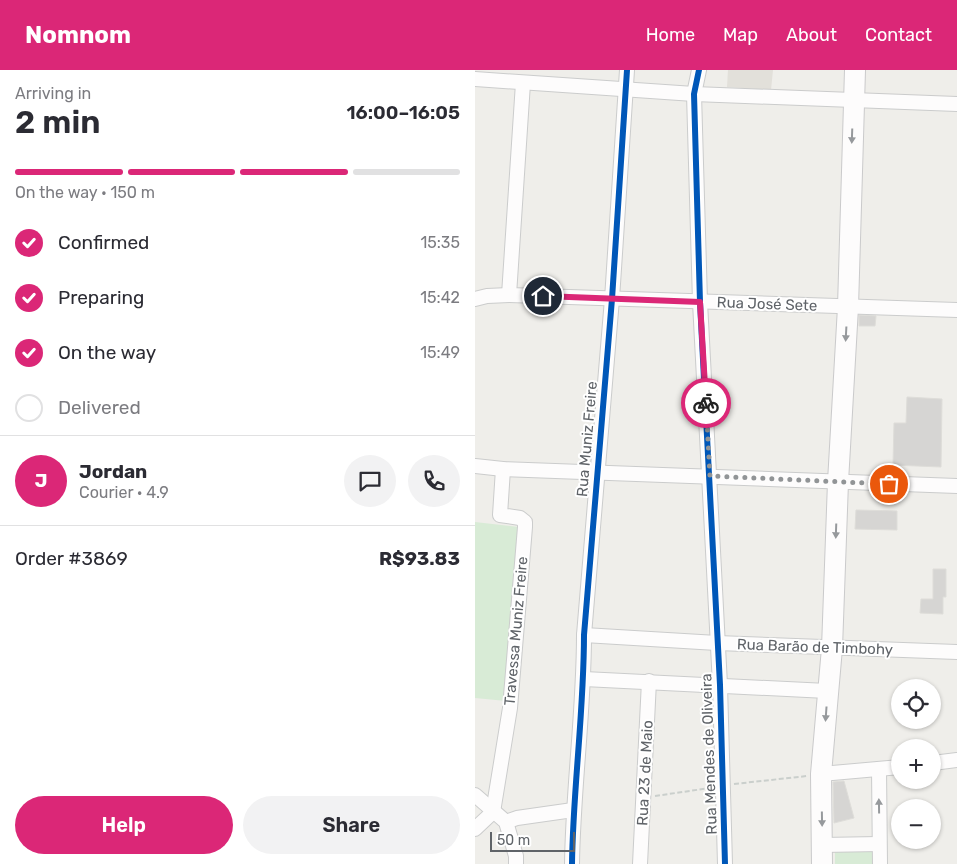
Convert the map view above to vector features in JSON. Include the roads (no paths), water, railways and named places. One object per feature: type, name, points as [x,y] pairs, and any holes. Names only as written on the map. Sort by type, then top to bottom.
[{"type":"street","points":[[547,85],[548,70]]},
{"type":"street","name":"Rua Muniz Freire","points":[[571,864],[573,810],[584,679],[584,635],[627,70]]},
{"type":"street","name":"Rua Mendes de Oliveira","points":[[699,70],[694,94],[700,302],[720,685],[725,864]]},
{"type":"street","points":[[855,70],[848,307],[838,482],[832,648],[821,774],[822,855],[879,844]]},
{"type":"street","points":[[475,79],[694,94],[957,104]]},
{"type":"street","points":[[509,295],[523,83]]},
{"type":"street","name":"Rua José Sete","points":[[481,297],[509,295],[957,310]]},
{"type":"street","points":[[475,466],[503,469],[957,486]]},
{"type":"street","name":"Travessa Muniz Freire","points":[[493,812],[510,708],[525,527],[525,522],[520,518],[500,515],[503,469]]},
{"type":"street","name":"Rua Barão de Timbohy","points":[[584,635],[717,644],[957,652]]},
{"type":"street","points":[[584,679],[827,691]]},
{"type":"street","name":"Rua 23 de Maio","points":[[640,864],[649,681]]},
{"type":"street","points":[[941,762],[957,760]]},
{"type":"street","points":[[821,774],[891,767]]},
{"type":"street","points":[[879,769],[880,864]]},
{"type":"street","points":[[475,795],[506,822],[516,856],[515,864]]},
{"type":"street","points":[[506,822],[517,818],[573,810]]},
{"type":"street","points":[[475,829],[493,812]]}]
